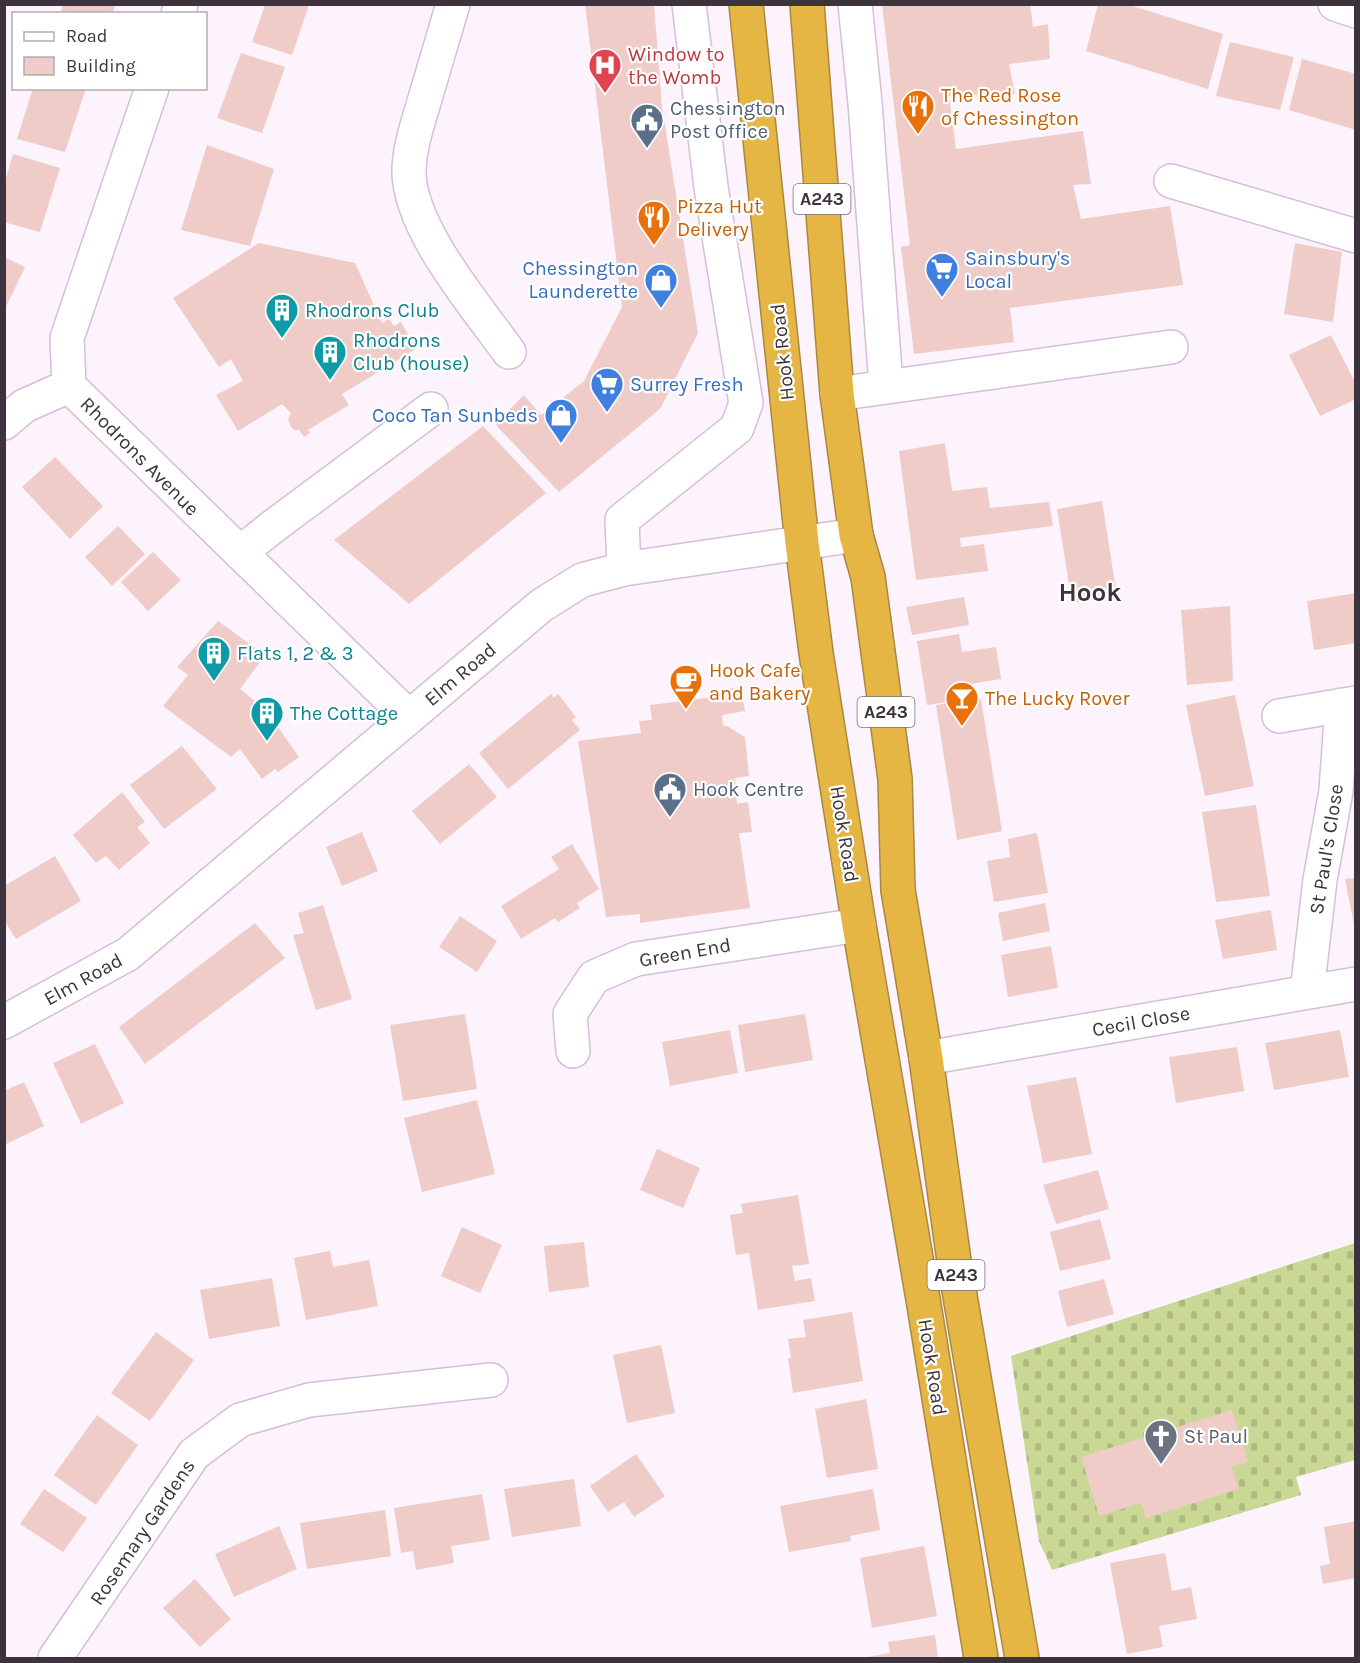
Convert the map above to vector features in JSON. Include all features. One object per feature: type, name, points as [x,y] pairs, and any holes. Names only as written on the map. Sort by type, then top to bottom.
[{"type":"highway","name":"Hook Road","points":[[746,4],[802,543],[816,653],[981,1659]]},
{"type":"highway","name":"Hook Road","points":[[807,4],[837,394],[846,475],[856,535],[868,577],[895,779],[898,890],[926,1058],[954,1261],[1022,1659]]},
{"type":"street","points":[[453,4],[412,144],[410,183],[423,224],[433,246],[509,352]]},
{"type":"street","points":[[624,569],[622,520],[737,428],[746,403],[711,187],[689,4]]},
{"type":"street","points":[[855,4],[865,103],[886,386]]},
{"type":"street","points":[[1335,4],[1356,11]]},
{"type":"street","name":"Rhodrons Avenue","points":[[152,90],[67,338],[69,386],[409,717]]},
{"type":"street","points":[[1172,181],[1356,236]]},
{"type":"street","points":[[837,394],[1171,347]]},
{"type":"street","points":[[4,423],[24,406],[69,386]]},
{"type":"street","points":[[240,553],[431,410]]},
{"type":"street","name":"Elm Road","points":[[4,1022],[128,954],[542,605],[582,580],[624,569],[856,535]]},
{"type":"street","name":"St Paul's Close","points":[[1279,716],[1349,704],[1320,880],[1306,992]]},
{"type":"street","name":"Green End","points":[[573,1052],[570,1014],[594,977],[636,959],[859,925]]},
{"type":"street","name":"Cecil Close","points":[[926,1058],[1356,984]]},
{"type":"street","name":"Rosemary Gardens","points":[[56,1659],[194,1454],[240,1420],[309,1400],[491,1380]]},
{"type":"green space","points":[[1355,1243],[1355,1460],[1296,1477],[1301,1495],[1052,1570],[1039,1541],[1011,1356]]},
{"type":"building","points":[[63,4],[115,4],[113,12],[61,12]]},
{"type":"building","points":[[585,4],[654,4],[662,107],[698,333],[660,409],[559,492],[495,424],[524,395],[541,415],[584,381],[622,307]]},
{"type":"building","points":[[882,4],[1030,4],[1033,27],[1048,24],[1050,59],[1009,64],[1015,94],[949,96],[956,149],[1083,131],[1091,184],[1073,185],[1081,219],[1170,206],[1183,285],[1010,308],[1014,342],[914,354],[901,247],[910,245]]},
{"type":"building","points":[[1098,4],[1126,4],[1223,34],[1208,89],[1086,51]]},
{"type":"building","points":[[265,5],[309,5],[292,55],[252,42]]},
{"type":"building","points":[[1230,42],[1294,57],[1280,110],[1216,96]]},
{"type":"building","points":[[241,53],[285,67],[262,133],[217,118]]},
{"type":"building","points":[[1302,59],[1356,74],[1356,130],[1289,110]]},
{"type":"building","points":[[32,90],[85,90],[65,152],[17,139]]},
{"type":"building","points":[[207,145],[274,169],[250,246],[181,230]]},
{"type":"building","points":[[13,154],[60,168],[40,232],[4,222],[4,185]]},
{"type":"building","name":"Rhodrons Club","points":[[259,243],[355,263],[382,323],[389,319],[394,326],[401,322],[416,349],[342,394],[349,405],[308,430],[310,433],[304,437],[299,430],[294,430],[290,425],[288,419],[291,413],[282,404],[238,431],[216,395],[243,381],[231,359],[219,367],[173,298]]},
{"type":"building","points":[[1295,243],[1342,252],[1333,322],[1284,314]]},
{"type":"building","points":[[4,257],[25,267],[4,311]]},
{"type":"building","points":[[1331,335],[1356,384],[1356,399],[1320,416],[1289,355]]},
{"type":"building","points":[[483,426],[546,493],[409,604],[334,540]]},
{"type":"building","points":[[945,443],[952,491],[987,487],[990,508],[1049,502],[1053,526],[960,538],[961,547],[984,544],[988,571],[916,580],[899,451]]},
{"type":"building","points":[[55,457],[103,506],[70,539],[22,487]]},
{"type":"building","points":[[1102,501],[1117,596],[1072,603],[1057,509]]},
{"type":"building","points":[[118,526],[145,554],[112,586],[85,557]]},
{"type":"building","points":[[153,552],[181,580],[148,611],[121,582]]},
{"type":"building","points":[[1356,593],[1356,643],[1314,650],[1307,601]]},
{"type":"building","points":[[964,597],[969,625],[912,635],[906,607]]},
{"type":"building","points":[[1230,606],[1233,681],[1187,685],[1181,610]]},
{"type":"building","name":"Flats 1, 2 & 3","points":[[218,621],[265,655],[240,689],[266,710],[299,757],[278,772],[275,769],[262,779],[240,749],[231,757],[163,706],[188,675],[177,667]]},
{"type":"building","points":[[959,634],[962,652],[996,647],[1001,679],[964,685],[966,699],[927,705],[917,641]]},
{"type":"building","name":"Hook Centre","points":[[741,687],[745,711],[722,715],[723,726],[745,737],[749,776],[735,778],[737,804],[748,802],[752,832],[739,833],[750,908],[640,923],[640,914],[606,917],[578,741],[641,733],[639,721],[652,720],[650,705],[715,697],[714,691]]},
{"type":"building","points":[[551,694],[554,698],[558,694],[576,717],[572,720],[580,730],[508,789],[479,753]]},
{"type":"building","points":[[1235,695],[1254,786],[1205,796],[1186,705]]},
{"type":"building","points":[[981,699],[1002,831],[957,840],[936,705]]},
{"type":"building","points":[[182,746],[217,789],[164,829],[130,785]]},
{"type":"building","points":[[469,764],[497,797],[440,844],[412,811]]},
{"type":"building","points":[[122,792],[145,822],[137,827],[150,843],[119,870],[106,856],[96,863],[73,835]]},
{"type":"building","points":[[1256,805],[1270,896],[1216,902],[1202,812]]},
{"type":"building","points":[[362,832],[378,871],[342,886],[326,847]]},
{"type":"building","points":[[1037,833],[1048,893],[994,902],[987,861],[1010,857],[1008,839]]},
{"type":"building","points":[[572,844],[599,889],[577,903],[580,908],[558,922],[555,918],[521,939],[501,906],[559,869],[551,857]]},
{"type":"building","points":[[55,856],[81,901],[16,939],[4,920],[4,886]]},
{"type":"building","points":[[1356,878],[1356,925],[1354,925],[1345,879]]},
{"type":"building","points":[[1045,903],[1050,931],[1003,941],[998,913]]},
{"type":"building","points":[[323,905],[352,999],[316,1010],[293,935],[304,933],[298,913]]},
{"type":"building","points":[[1271,910],[1277,950],[1223,959],[1215,920]]},
{"type":"building","points":[[460,916],[497,941],[477,972],[439,947]]},
{"type":"building","points":[[255,923],[285,958],[145,1064],[119,1027]]},
{"type":"building","points":[[1051,946],[1058,988],[1008,997],[1001,955]]},
{"type":"building","points":[[465,1014],[477,1089],[403,1101],[390,1025]]},
{"type":"building","points":[[805,1014],[813,1060],[745,1072],[738,1025]]},
{"type":"building","points":[[730,1030],[738,1073],[670,1086],[662,1042]]},
{"type":"building","points":[[1340,1030],[1349,1077],[1274,1090],[1265,1043]]},
{"type":"building","points":[[95,1044],[124,1103],[81,1124],[53,1063]]},
{"type":"building","points":[[1237,1047],[1244,1091],[1176,1103],[1169,1057]]},
{"type":"building","points":[[1076,1077],[1092,1154],[1043,1163],[1027,1086]]},
{"type":"building","points":[[24,1082],[44,1126],[4,1145],[4,1091]]},
{"type":"building","points":[[477,1100],[495,1174],[422,1192],[404,1118]]},
{"type":"building","points":[[657,1149],[700,1168],[683,1208],[640,1190]]},
{"type":"building","points":[[1098,1170],[1109,1209],[1056,1224],[1043,1185]]},
{"type":"building","points":[[798,1195],[809,1264],[792,1266],[795,1281],[811,1278],[815,1301],[758,1310],[749,1253],[736,1255],[730,1215],[743,1213],[741,1204]]},
{"type":"building","points":[[1100,1219],[1111,1259],[1060,1271],[1050,1232]]},
{"type":"building","points":[[462,1227],[502,1245],[480,1293],[441,1276]]},
{"type":"building","points":[[584,1242],[589,1287],[549,1292],[544,1246]]},
{"type":"building","points":[[330,1251],[333,1267],[369,1260],[378,1306],[306,1320],[294,1258]]},
{"type":"building","points":[[272,1278],[280,1326],[209,1339],[200,1290]]},
{"type":"building","points":[[1104,1279],[1114,1314],[1067,1327],[1058,1291]]},
{"type":"building","points":[[852,1312],[863,1381],[793,1393],[788,1339],[806,1337],[803,1320]]},
{"type":"building","points":[[156,1332],[194,1360],[150,1421],[111,1393]]},
{"type":"building","points":[[661,1345],[675,1413],[627,1423],[613,1355]]},
{"type":"building","points":[[866,1399],[878,1469],[827,1478],[815,1409]]},
{"type":"building","name":"St Paul","points":[[1232,1410],[1248,1462],[1232,1467],[1239,1489],[1146,1518],[1141,1503],[1099,1516],[1081,1457]]},
{"type":"building","points":[[97,1415],[138,1445],[96,1505],[54,1475]]},
{"type":"building","points":[[636,1454],[665,1496],[634,1517],[624,1502],[608,1512],[590,1486]]},
{"type":"building","points":[[574,1479],[581,1526],[512,1537],[504,1489]]},
{"type":"building","points":[[44,1489],[87,1518],[63,1552],[20,1524]]},
{"type":"building","points":[[873,1489],[880,1530],[850,1536],[851,1541],[789,1552],[780,1506]]},
{"type":"building","points":[[482,1494],[490,1540],[451,1546],[454,1563],[416,1570],[413,1551],[401,1553],[394,1508]]},
{"type":"building","points":[[385,1510],[391,1556],[307,1569],[300,1523]]},
{"type":"building","points":[[1356,1521],[1356,1578],[1323,1584],[1320,1566],[1330,1564],[1324,1527]]},
{"type":"building","points":[[279,1526],[297,1569],[234,1597],[215,1554]]},
{"type":"building","points":[[924,1546],[937,1616],[872,1628],[860,1558]]},
{"type":"building","points":[[1165,1553],[1172,1591],[1191,1587],[1197,1619],[1159,1626],[1163,1647],[1127,1654],[1110,1563]]},
{"type":"building","points":[[195,1579],[231,1619],[200,1647],[163,1608]]},
{"type":"building","points":[[935,1635],[938,1658],[862,1658],[890,1653],[888,1642]]},
{"type":"place","name":"Window to the Womb","points":[[605,94]]},
{"type":"place","name":"The Red Rose of Chessington","points":[[918,135]]},
{"type":"place","name":"Chessington Post Office","points":[[647,149]]},
{"type":"place","name":"Pizza Hut Delivery","points":[[654,246]]},
{"type":"place","name":"Sainsbury's Local","points":[[942,298]]},
{"type":"place","name":"Chessington Launderette","points":[[661,309]]},
{"type":"place","name":"Rhodrons Club","points":[[282,339]]},
{"type":"place","name":"Rhodrons Club (house)","points":[[330,381]]},
{"type":"place","name":"Surrey Fresh","points":[[607,413]]},
{"type":"place","name":"Coco Tan Sunbeds","points":[[561,444]]},
{"type":"place","name":"Flats 1, 2 & 3","points":[[214,682]]},
{"type":"place","name":"Hook Cafe and Bakery","points":[[686,710]]},
{"type":"place","name":"The Lucky Rover","points":[[962,727]]},
{"type":"place","name":"The Cottage","points":[[267,742]]},
{"type":"place","name":"Hook Centre","points":[[670,818]]},
{"type":"place","name":"St Paul","points":[[1161,1465]]},
{"type":"district","name":"Hook","points":[[1090,592]]}]
